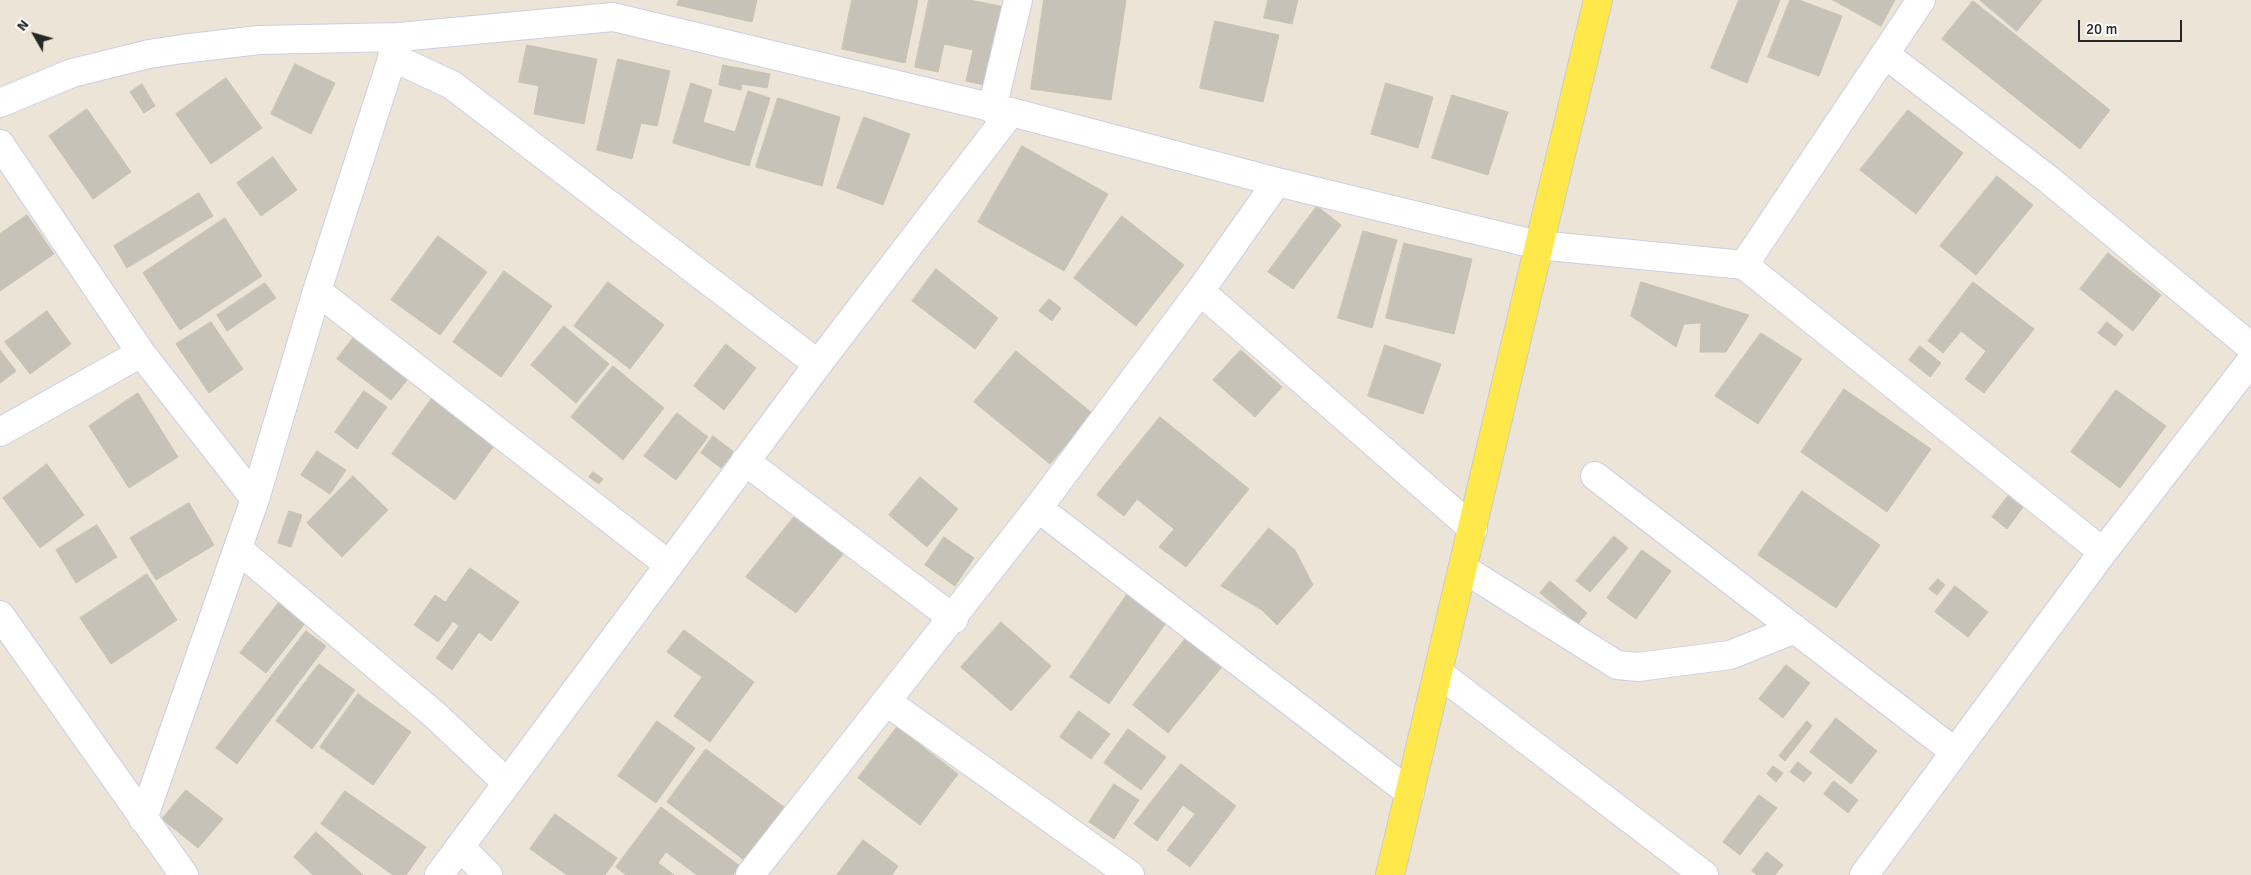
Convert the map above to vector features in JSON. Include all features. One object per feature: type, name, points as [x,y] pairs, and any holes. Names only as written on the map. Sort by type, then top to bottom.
[{"type":"main road","points":[[1390,875],[1440,674],[1538,245],[1598,0]]},
{"type":"street","points":[[439,875],[506,782],[818,364],[1001,110],[1018,0]]},
{"type":"street","points":[[1744,265],[1921,0]]},
{"type":"street","points":[[0,103],[72,73],[149,54],[259,40],[396,47],[616,8],[1277,182],[1538,245],[1744,265],[2103,552]]},
{"type":"street","points":[[396,47],[452,85],[818,364]]},
{"type":"street","points":[[143,819],[255,499],[316,291],[396,47]]},
{"type":"street","points":[[1886,55],[2048,179],[2251,347]]},
{"type":"street","points":[[0,144],[141,353],[255,499]]},
{"type":"street","points":[[750,875],[954,618],[1038,508],[1200,291],[1277,182]]},
{"type":"street","points":[[316,291],[669,565]]},
{"type":"street","points":[[1200,291],[1473,529]]},
{"type":"street","points":[[0,432],[141,353]]},
{"type":"street","points":[[1864,875],[2103,552],[2251,361]]},
{"type":"street","points":[[745,461],[954,618]]},
{"type":"street","points":[[1595,476],[1955,752]]},
{"type":"street","points":[[1038,508],[1410,793]]},
{"type":"street","points":[[238,549],[436,716],[506,782]]},
{"type":"street","points":[[1464,569],[1617,664],[1638,667],[1730,655],[1795,629]]},
{"type":"street","points":[[0,615],[184,875]]},
{"type":"street","points":[[1440,674],[1704,875]]},
{"type":"street","points":[[887,702],[1130,875]]},
{"type":"street","points":[[460,847],[488,875]]},
{"type":"building","points":[[679,0],[757,0],[752,22],[677,5]]},
{"type":"building","points":[[852,0],[918,0],[905,63],[842,49]]},
{"type":"building","points":[[929,0],[970,0],[1005,7],[988,86],[966,81],[973,50],[944,44],[938,72],[915,67]]},
{"type":"building","points":[[1044,0],[1126,0],[1111,100],[1031,89]]},
{"type":"building","points":[[1268,0],[1298,0],[1292,24],[1264,18]]},
{"type":"building","points":[[1739,0],[1780,0],[1747,83],[1711,68]]},
{"type":"building","points":[[1790,0],[1799,0],[1842,16],[1819,76],[1768,57]]},
{"type":"building","points":[[1833,0],[1895,0],[1881,26]]},
{"type":"building","points":[[1980,0],[2042,0],[2017,31]]},
{"type":"building","points":[[1973,1],[2110,110],[2080,149],[1942,39]]},
{"type":"building","points":[[1215,21],[1279,35],[1263,102],[1200,88]]},
{"type":"building","points":[[527,45],[597,59],[584,124],[534,114],[539,86],[519,82]]},
{"type":"building","points":[[618,59],[670,71],[657,126],[641,123],[632,159],[597,150]]},
{"type":"building","points":[[295,64],[335,83],[311,134],[271,114]]},
{"type":"building","points":[[723,65],[770,74],[767,88],[742,84],[741,90],[719,85]]},
{"type":"building","points":[[226,78],[262,128],[211,164],[176,114]]},
{"type":"building","points":[[691,83],[712,90],[703,122],[735,132],[748,91],[770,98],[749,166],[673,143]]},
{"type":"building","points":[[1386,83],[1433,97],[1418,148],[1371,134]]},
{"type":"building","points":[[142,84],[155,106],[144,113],[130,92]]},
{"type":"building","points":[[1452,95],[1508,112],[1488,175],[1432,158]]},
{"type":"building","points":[[778,98],[840,117],[822,186],[756,167]]},
{"type":"building","points":[[87,109],[131,172],[93,199],[49,136]]},
{"type":"building","points":[[1908,110],[1963,153],[1916,214],[1860,170]]},
{"type":"building","points":[[864,117],[910,134],[883,205],[837,188]]},
{"type":"building","points":[[1022,146],[1108,194],[1064,271],[978,222]]},
{"type":"building","points":[[273,157],[297,190],[261,216],[237,183]]},
{"type":"building","points":[[1997,176],[2033,205],[1976,275],[1940,246]]},
{"type":"building","points":[[199,193],[213,216],[127,268],[114,246]]},
{"type":"building","points":[[1317,206],[1341,225],[1293,289],[1268,272]]},
{"type":"building","points":[[27,215],[54,254],[0,291],[0,234]]},
{"type":"building","points":[[1122,216],[1184,265],[1136,326],[1074,278]]},
{"type":"building","points":[[225,218],[262,276],[180,330],[143,273]]},
{"type":"building","points":[[1363,231],[1397,240],[1372,328],[1338,318]]},
{"type":"building","points":[[438,236],[487,272],[440,335],[391,300]]},
{"type":"building","points":[[1404,243],[1472,259],[1454,334],[1386,318]]},
{"type":"building","points":[[2108,253],[2161,295],[2133,331],[2080,289]]},
{"type":"building","points":[[936,269],[998,318],[975,349],[912,301]]},
{"type":"building","points":[[504,271],[552,306],[501,377],[453,342]]},
{"type":"building","points":[[608,282],[664,325],[630,369],[574,326]]},
{"type":"building","points":[[1641,282],[1749,315],[1726,352],[1700,352],[1701,323],[1684,324],[1676,347],[1631,316]]},
{"type":"building","points":[[1973,282],[2034,329],[1984,393],[1965,379],[1986,351],[1961,331],[1943,353],[1928,341]]},
{"type":"building","points":[[265,283],[276,298],[227,331],[217,315]]},
{"type":"building","points":[[1049,299],[1061,308],[1052,321],[1039,311]]},
{"type":"building","points":[[47,311],[71,344],[30,374],[5,342]]},
{"type":"building","points":[[211,322],[243,369],[209,393],[176,344]]},
{"type":"building","points":[[2107,322],[2123,335],[2115,346],[2098,333]]},
{"type":"building","points":[[564,326],[609,364],[576,403],[531,365]]},
{"type":"building","points":[[1761,333],[1802,359],[1758,424],[1715,396]]},
{"type":"building","points":[[353,338],[408,379],[391,400],[337,359]]},
{"type":"building","points":[[726,344],[756,368],[724,410],[694,386]]},
{"type":"building","points":[[1385,345],[1441,364],[1423,414],[1368,396]]},
{"type":"building","points":[[1920,346],[1941,363],[1930,377],[1909,360]]},
{"type":"building","points":[[0,350],[16,371],[0,383]]},
{"type":"building","points":[[1241,350],[1282,387],[1255,417],[1213,380]]},
{"type":"building","points":[[1016,351],[1092,413],[1050,464],[974,402]]},
{"type":"building","points":[[613,366],[664,408],[623,460],[571,417]]},
{"type":"building","points":[[1844,389],[1931,449],[1887,512],[1801,452]]},
{"type":"building","points":[[2116,390],[2166,426],[2120,488],[2071,452]]},
{"type":"building","points":[[364,391],[387,407],[357,449],[335,432]]},
{"type":"building","points":[[138,393],[178,457],[129,488],[89,426]]},
{"type":"building","points":[[432,398],[496,443],[455,500],[392,454]]},
{"type":"building","points":[[677,413],[708,437],[676,480],[644,456]]},
{"type":"building","points":[[1160,417],[1249,489],[1186,567],[1159,547],[1174,529],[1137,499],[1124,516],[1097,495]]},
{"type":"building","points":[[713,436],[734,452],[721,468],[701,453]]},
{"type":"building","points":[[317,451],[346,470],[330,494],[301,475]]},
{"type":"building","points":[[47,464],[84,515],[40,548],[3,498]]},
{"type":"building","points":[[593,472],[603,479],[599,484],[589,477]]},
{"type":"building","points":[[353,476],[388,510],[342,557],[307,523]]},
{"type":"building","points":[[920,477],[958,509],[927,547],[889,515]]},
{"type":"building","points":[[1802,491],[1880,545],[1836,608],[1758,555]]},
{"type":"building","points":[[2008,496],[2023,507],[2007,529],[1992,517]]},
{"type":"building","points":[[189,503],[214,545],[156,580],[130,538]]},
{"type":"building","points":[[289,511],[302,515],[291,547],[278,543]]},
{"type":"building","points":[[794,517],[844,553],[796,613],[746,577]]},
{"type":"building","points":[[97,525],[117,557],[76,583],[56,550]]},
{"type":"building","points":[[1269,528],[1295,550],[1313,585],[1277,625],[1262,610],[1221,586]]},
{"type":"building","points":[[1614,536],[1628,548],[1590,592],[1576,581]]},
{"type":"building","points":[[944,537],[974,558],[955,586],[925,565]]},
{"type":"building","points":[[1642,550],[1671,571],[1636,619],[1607,598]]},
{"type":"building","points":[[470,568],[519,602],[491,641],[479,632],[452,670],[436,658],[459,626],[453,621],[438,642],[414,625],[435,595],[445,602]]},
{"type":"building","points":[[147,574],[177,620],[111,664],[80,618]]},
{"type":"building","points":[[1938,579],[1945,585],[1937,595],[1929,589]]},
{"type":"building","points":[[1550,581],[1587,613],[1578,624],[1540,593]]},
{"type":"building","points":[[1955,586],[1988,612],[1968,637],[1935,612]]},
{"type":"building","points":[[1128,593],[1168,620],[1109,704],[1070,677]]},
{"type":"building","points":[[280,601],[306,622],[266,673],[240,653]]},
{"type":"building","points":[[1001,622],[1051,666],[1011,711],[961,667]]},
{"type":"building","points":[[684,630],[754,682],[710,742],[674,716],[702,677],[667,652]]},
{"type":"building","points":[[306,631],[326,646],[237,764],[216,748]]},
{"type":"building","points":[[1189,634],[1225,663],[1168,733],[1133,705]]},
{"type":"building","points":[[319,664],[355,690],[312,749],[276,721]]},
{"type":"building","points":[[1786,665],[1810,683],[1783,718],[1759,699]]},
{"type":"building","points":[[358,694],[411,732],[373,785],[320,747]]},
{"type":"building","points":[[1079,711],[1110,734],[1091,759],[1060,737]]},
{"type":"building","points":[[1836,718],[1877,751],[1851,784],[1810,752]]},
{"type":"building","points":[[657,721],[695,748],[656,803],[618,776]]},
{"type":"building","points":[[1807,721],[1812,726],[1785,761],[1779,756]]},
{"type":"building","points":[[897,727],[958,774],[920,825],[858,778]]},
{"type":"building","points":[[1128,729],[1166,757],[1141,790],[1104,763]]},
{"type":"building","points":[[706,749],[784,807],[744,860],[667,802]]},
{"type":"building","points":[[1798,762],[1812,773],[1804,782],[1790,772]]},
{"type":"building","points":[[1181,764],[1236,806],[1190,867],[1167,850],[1195,814],[1183,805],[1157,841],[1134,824]]},
{"type":"building","points":[[1773,766],[1783,773],[1776,782],[1767,774]]},
{"type":"building","points":[[1834,781],[1858,800],[1848,813],[1824,794]]},
{"type":"building","points":[[1114,784],[1139,800],[1114,839],[1089,822]]},
{"type":"building","points":[[186,790],[223,819],[198,848],[162,819]]},
{"type":"building","points":[[345,791],[426,847],[406,875],[393,875],[321,824]]},
{"type":"building","points":[[1759,795],[1777,808],[1740,855],[1723,842]]},
{"type":"building","points":[[661,807],[740,866],[733,875],[697,875],[666,852],[658,863],[674,875],[626,875],[616,867]]},
{"type":"building","points":[[555,814],[617,858],[605,875],[567,875],[530,849]]},
{"type":"building","points":[[316,832],[363,875],[313,875],[294,857]]},
{"type":"building","points":[[863,840],[898,866],[892,875],[837,875]]},
{"type":"building","points":[[1767,852],[1783,865],[1775,875],[1757,875],[1752,871]]}]
